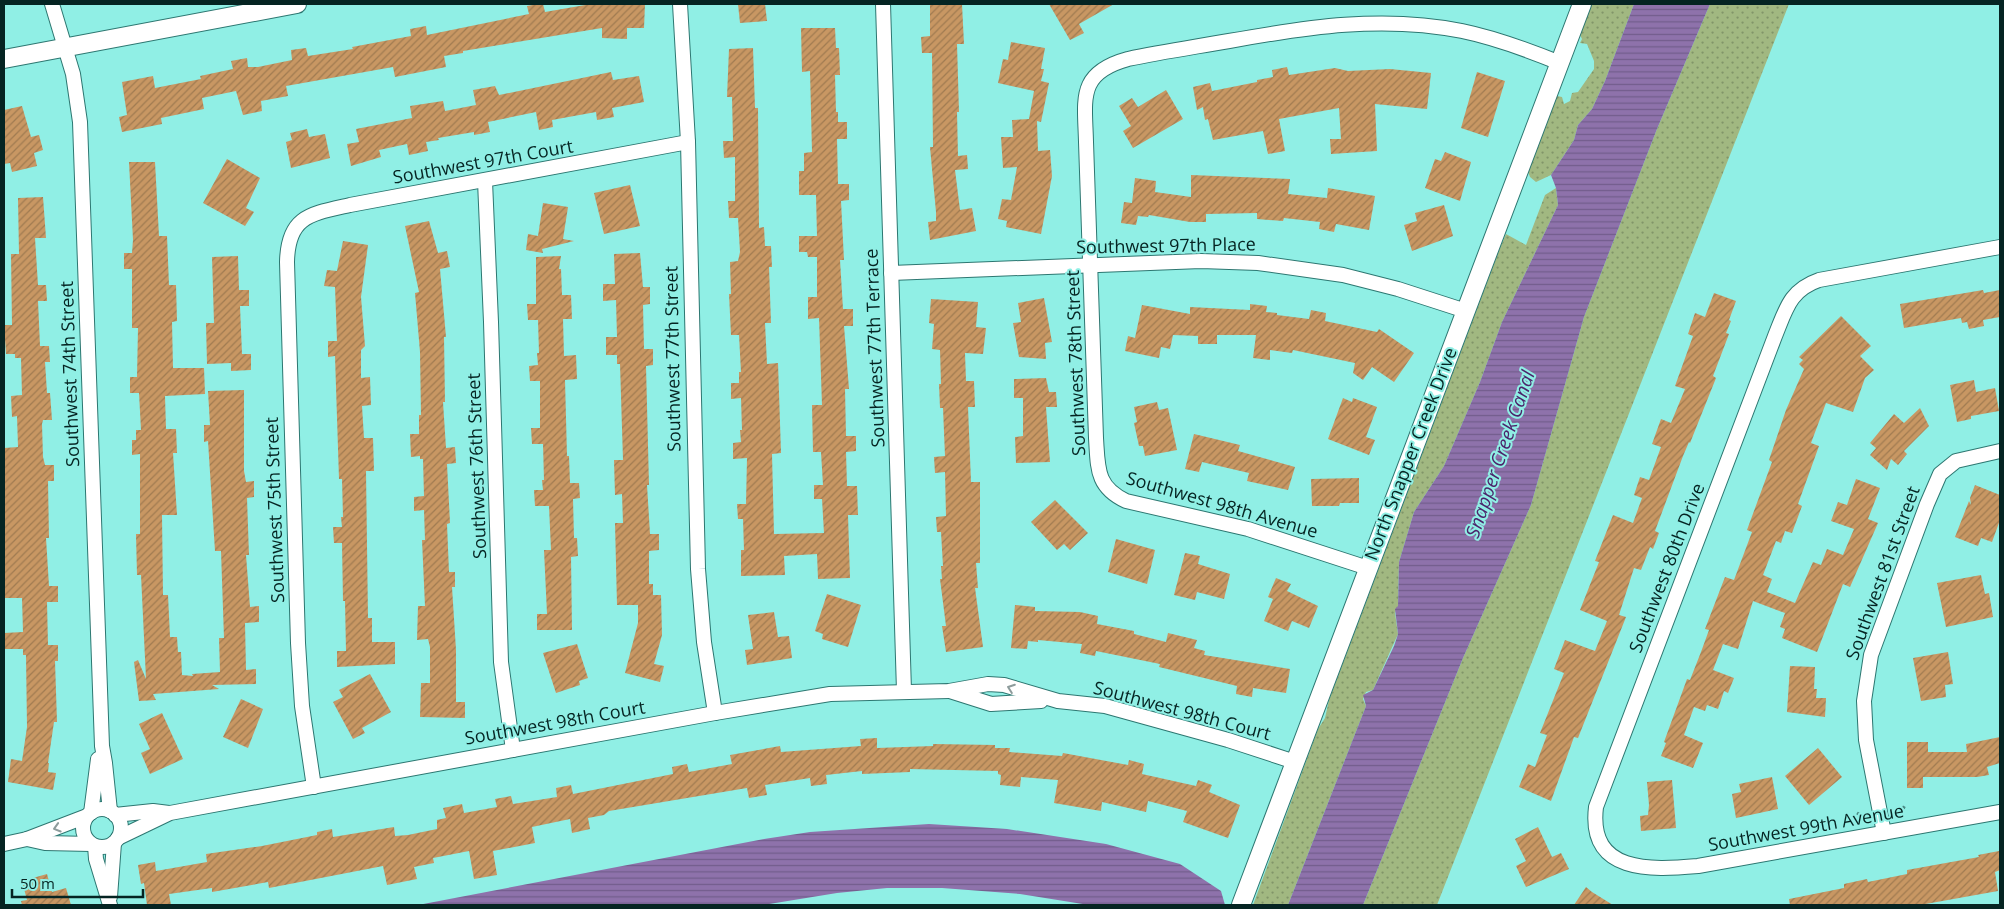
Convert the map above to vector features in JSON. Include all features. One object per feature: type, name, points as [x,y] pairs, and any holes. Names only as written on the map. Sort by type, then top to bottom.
[{"type":"street","name":"Southwest 74th Street","points":[[52,4],[64,48],[74,74],[80,122],[102,746],[112,813]]},
{"type":"street","points":[[4,59],[297,4]]},
{"type":"street","name":"Southwest 77th Street","points":[[680,4],[688,142],[698,569],[704,642],[715,713]]},
{"type":"street","name":"Southwest 77th Terrace","points":[[883,4],[904,691]]},
{"type":"street","name":"North Snapper Creek Drive","points":[[1241,905],[1582,4]]},
{"type":"street","name":"Southwest 78th Street","points":[[1101,478],[1096,438],[1086,104],[1089,86],[1100,70],[1133,58],[1288,30],[1339,24],[1384,22],[1463,31],[1508,43],[1560,63]]},
{"type":"street","name":"Southwest 97th Court","points":[[291,232],[306,218],[336,208],[688,142]]},
{"type":"street","name":"Southwest 76th Street","points":[[485,181],[492,322],[501,662],[513,750]]},
{"type":"street","name":"Southwest 75th Street","points":[[291,232],[287,262],[298,643],[302,706],[314,787]]},
{"type":"street","name":"Southwest 80th Drive","points":[[1618,860],[1602,847],[1597,836],[1596,807],[1792,297],[1800,288],[1819,280],[2000,247]]},
{"type":"street","name":"Southwest 97th Place","points":[[891,273],[1201,261],[1258,263],[1306,268],[1398,289],[1466,311]]},
{"type":"street","name":"Southwest 81st Street","points":[[1884,833],[1866,740],[1864,701],[1866,678],[1889,603],[1926,504],[1940,474],[1956,461],[2000,451]]},
{"type":"street","name":"Southwest 98th Avenue","points":[[1101,478],[1109,491],[1126,501],[1248,529],[1368,568]]},
{"type":"street","name":"Southwest 98th Court","points":[[116,840],[170,813],[715,713],[830,694],[949,691],[997,684],[1058,701]]},
{"type":"street","name":"Southwest 98th Court","points":[[949,691],[991,704],[1058,701],[1105,706],[1295,762]]},
{"type":"street","name":"Southwest 74th Street","points":[[89,814],[102,746]]},
{"type":"street","points":[[4,844],[27,839],[97,810],[112,813],[120,826],[116,840],[110,904]]},
{"type":"street","name":"Southwest 98th Court","points":[[112,813],[153,811],[170,813]]},
{"type":"street","name":"Southwest 99th Avenue","points":[[1618,860],[1644,866],[1698,866],[2000,812]]},
{"type":"street","points":[[89,814],[83,828],[84,834],[93,845],[103,887],[110,904]]},
{"type":"street","points":[[27,839],[45,843],[105,847],[116,840]]},
{"type":"path","points":[[1901,813],[1905,805]]},
{"type":"path","points":[[1857,813],[1867,819]]},
{"type":"green space","points":[[1591,4],[1634,4],[1605,81],[1592,109],[1578,125],[1574,140],[1551,175],[1536,182],[1530,177],[1528,172],[1557,96],[1562,97],[1564,104],[1570,101],[1572,93],[1578,92],[1594,69],[1594,61],[1587,44],[1580,43],[1582,39],[1580,35]]},
{"type":"green space","points":[[1710,4],[1789,4],[1437,905],[1363,905],[1463,658],[1531,505],[1584,317],[1657,129]]},
{"type":"green space","points":[[1556,188],[1558,205],[1502,322],[1480,382],[1444,466],[1414,512],[1399,562],[1398,606],[1395,613],[1398,634],[1373,690],[1366,692],[1363,699],[1366,706],[1288,905],[1253,905],[1318,729],[1325,718],[1329,700],[1500,248],[1506,234],[1526,245],[1545,195]]},
{"type":"water","name":"Snapper Creek Canal","points":[[1634,4],[1710,4],[1657,129],[1584,317],[1531,505],[1463,658],[1363,905],[1288,905],[1366,706],[1363,695],[1373,690],[1398,634],[1395,609],[1398,606],[1399,562],[1414,512],[1444,466],[1480,382],[1502,322],[1558,205],[1556,188],[1551,175],[1574,140],[1578,125],[1592,109],[1605,81]]},
{"type":"water","points":[[929,824],[1007,829],[1106,844],[1180,864],[1221,891],[1225,905],[1089,905],[1020,894],[942,888],[887,888],[837,893],[763,905],[418,905],[764,839],[810,832]]},
{"type":"building","points":[[543,4],[545,12],[591,4],[645,4],[644,28],[627,28],[627,39],[602,38],[602,28],[463,51],[463,53],[444,56],[446,67],[395,77],[393,67],[286,86],[288,96],[261,101],[262,111],[243,115],[236,91],[202,98],[204,109],[161,118],[162,124],[122,132],[119,117],[127,115],[122,82],[153,76],[155,88],[201,79],[200,76],[233,69],[231,61],[247,58],[248,67],[258,67],[292,60],[291,50],[306,48],[308,56],[353,49],[352,47],[411,36],[410,29],[426,26],[427,35],[529,14],[527,6]]},
{"type":"building","points":[[738,4],[765,4],[767,21],[740,23]]},
{"type":"building","points":[[962,4],[964,44],[957,44],[958,156],[967,155],[968,169],[955,170],[960,210],[972,208],[976,231],[930,240],[928,222],[936,221],[930,147],[933,147],[932,53],[922,53],[921,37],[930,36],[930,5]]},
{"type":"building","points":[[1049,4],[1114,4],[1079,24],[1084,33],[1070,40]]},
{"type":"building","points":[[801,28],[835,28],[836,48],[839,48],[840,75],[835,75],[836,112],[838,112],[838,122],[847,122],[847,139],[837,139],[838,184],[849,184],[849,200],[841,201],[844,260],[840,260],[843,309],[853,309],[853,326],[844,326],[849,389],[845,389],[846,436],[856,436],[856,451],[846,452],[847,486],[857,486],[858,515],[848,515],[850,578],[818,579],[817,554],[784,556],[785,575],[741,576],[741,550],[744,550],[743,519],[738,519],[737,504],[746,504],[747,458],[733,459],[733,443],[741,442],[740,430],[742,430],[741,398],[731,399],[731,383],[739,383],[739,372],[741,372],[739,335],[731,335],[729,294],[731,294],[730,262],[738,261],[740,252],[738,218],[729,218],[728,201],[735,201],[735,157],[724,158],[723,141],[733,141],[732,97],[727,97],[729,49],[753,48],[755,108],[758,108],[759,228],[764,227],[765,246],[771,246],[772,267],[769,267],[771,323],[765,323],[767,364],[778,363],[781,453],[772,454],[774,534],[824,533],[822,499],[814,499],[814,485],[823,485],[821,452],[813,452],[812,405],[822,405],[819,318],[808,319],[808,297],[817,297],[817,257],[808,257],[807,252],[799,252],[799,236],[817,236],[816,195],[799,195],[799,171],[804,171],[804,153],[812,152],[810,71],[802,72]]},
{"type":"building","points":[[1011,42],[1045,48],[1041,69],[1044,69],[1041,81],[1049,83],[1041,122],[1037,121],[1038,151],[1050,150],[1052,176],[1041,234],[1006,227],[1007,221],[998,219],[1002,199],[1011,200],[1017,167],[1003,168],[1001,137],[1013,137],[1012,120],[1029,119],[1034,91],[998,83],[1003,59],[1008,60]]},
{"type":"building","points":[[1287,67],[1289,75],[1335,68],[1348,71],[1390,69],[1431,73],[1427,109],[1375,104],[1377,151],[1331,154],[1330,139],[1341,139],[1339,108],[1279,119],[1285,151],[1268,154],[1263,131],[1213,140],[1208,119],[1205,120],[1203,107],[1197,110],[1193,87],[1210,83],[1212,91],[1257,82],[1257,80],[1273,77],[1272,70]]},
{"type":"building","points":[[611,72],[613,80],[639,76],[644,102],[612,108],[614,117],[597,120],[596,112],[552,120],[553,127],[539,130],[536,112],[488,122],[490,132],[474,135],[474,132],[438,138],[439,140],[426,142],[428,151],[409,155],[407,144],[379,150],[381,157],[351,166],[347,144],[359,142],[356,129],[412,118],[410,106],[443,101],[445,111],[476,105],[473,90],[495,86],[499,95]]},
{"type":"building","points":[[1477,72],[1505,81],[1488,137],[1461,128]]},
{"type":"building","points":[[1166,90],[1183,119],[1133,148],[1123,131],[1131,126],[1119,106],[1132,98],[1138,107]]},
{"type":"building","points":[[22,106],[31,137],[39,135],[43,150],[34,153],[37,166],[12,172],[10,163],[4,164],[4,110]]},
{"type":"building","points":[[307,129],[309,137],[325,134],[330,158],[291,168],[286,142],[292,140],[290,133]]},
{"type":"building","points":[[1445,152],[1471,162],[1460,201],[1425,188],[1435,159],[1441,161]]},
{"type":"building","points":[[227,159],[260,178],[246,208],[254,212],[245,226],[203,203]]},
{"type":"building","points":[[129,162],[155,162],[159,236],[167,236],[169,285],[176,285],[177,321],[172,322],[173,368],[204,368],[205,394],[165,396],[166,429],[176,429],[177,453],[173,453],[177,515],[162,515],[163,595],[168,595],[170,637],[177,637],[178,652],[181,652],[182,675],[193,676],[192,674],[220,672],[219,638],[224,638],[221,551],[215,551],[208,441],[204,442],[204,425],[210,425],[208,391],[244,390],[244,471],[246,482],[254,481],[254,497],[247,498],[249,555],[246,555],[250,607],[259,606],[259,622],[245,623],[246,670],[256,669],[256,684],[212,685],[219,689],[153,694],[156,700],[139,701],[134,662],[138,660],[146,679],[141,575],[137,575],[136,534],[140,534],[140,454],[132,455],[132,440],[136,440],[136,430],[141,430],[139,393],[130,393],[130,377],[137,377],[138,328],[132,328],[132,269],[124,269],[124,253],[132,253],[133,240]]},
{"type":"building","points":[[1191,175],[1290,179],[1288,194],[1327,198],[1328,188],[1375,196],[1369,230],[1336,224],[1334,232],[1319,229],[1320,222],[1284,218],[1283,221],[1257,219],[1257,213],[1206,214],[1206,222],[1190,222],[1149,215],[1148,217],[1138,216],[1136,225],[1121,223],[1124,202],[1132,203],[1135,178],[1156,181],[1155,192],[1191,197]]},
{"type":"building","points":[[630,185],[640,226],[604,234],[594,193]]},
{"type":"building","points":[[43,197],[46,238],[35,238],[38,285],[46,285],[47,301],[38,301],[40,346],[49,346],[50,362],[45,362],[47,393],[50,393],[52,420],[43,420],[42,424],[45,465],[54,465],[54,481],[48,481],[49,538],[46,538],[49,586],[58,586],[58,602],[47,602],[48,645],[58,645],[58,661],[55,661],[57,722],[54,722],[48,763],[48,772],[56,773],[53,790],[8,782],[11,759],[22,761],[27,727],[26,655],[23,655],[23,649],[4,649],[4,633],[23,632],[22,598],[4,598],[4,448],[18,447],[17,416],[12,417],[11,396],[22,395],[21,358],[15,358],[15,354],[6,354],[4,325],[12,325],[11,254],[19,254],[18,198]]},
{"type":"building","points":[[543,203],[568,207],[563,239],[574,241],[542,249],[543,253],[526,250],[528,234],[538,236]]},
{"type":"building","points":[[1444,205],[1453,236],[1412,251],[1404,225],[1417,221],[1415,213]]},
{"type":"building","points":[[429,221],[438,253],[447,251],[450,267],[440,269],[446,337],[444,337],[445,402],[443,402],[446,448],[455,447],[456,463],[447,464],[450,523],[447,524],[449,572],[455,572],[455,587],[452,587],[456,650],[456,702],[465,702],[465,718],[420,717],[421,683],[430,683],[430,647],[428,639],[417,640],[418,606],[425,606],[422,540],[425,540],[424,510],[414,511],[414,497],[424,496],[423,459],[420,459],[420,456],[411,457],[410,434],[419,434],[419,415],[421,415],[420,352],[415,293],[419,292],[405,226]]},
{"type":"building","points":[[343,241],[368,245],[361,297],[365,346],[361,350],[361,378],[370,377],[371,405],[362,406],[364,438],[373,438],[374,471],[366,471],[368,618],[372,618],[372,642],[395,642],[395,664],[337,667],[337,651],[346,651],[342,543],[334,543],[333,527],[342,527],[342,479],[339,479],[335,356],[328,357],[328,341],[337,341],[335,287],[324,286],[327,270],[337,271]]},
{"type":"building","points":[[640,253],[643,287],[650,287],[650,304],[643,305],[644,349],[653,349],[653,365],[646,366],[649,485],[647,485],[650,534],[659,534],[659,550],[649,551],[649,584],[653,584],[653,595],[661,595],[662,635],[654,664],[664,666],[660,682],[625,673],[638,623],[638,605],[617,605],[615,523],[623,523],[622,494],[615,495],[614,460],[623,460],[620,364],[617,364],[617,355],[606,355],[606,337],[617,337],[616,300],[603,301],[603,284],[615,284],[614,254]]},
{"type":"building","points":[[238,256],[239,290],[249,290],[249,306],[240,306],[242,354],[251,354],[251,370],[231,371],[231,363],[207,364],[206,323],[214,323],[212,257]]},
{"type":"building","points":[[561,256],[559,269],[561,269],[562,295],[571,295],[572,319],[563,319],[564,356],[576,355],[577,379],[565,380],[567,456],[569,456],[570,483],[579,483],[580,498],[573,499],[574,538],[577,538],[578,556],[571,557],[572,630],[537,630],[537,614],[547,614],[544,550],[551,550],[549,506],[535,506],[534,490],[543,490],[543,444],[532,444],[531,428],[540,428],[540,381],[530,381],[529,366],[538,365],[538,320],[528,320],[527,304],[536,304],[536,257]]},
{"type":"building","points":[[1983,290],[1984,293],[2000,290],[2000,317],[1983,320],[1984,326],[1969,329],[1967,322],[1962,323],[1961,318],[1904,328],[1900,304]]},
{"type":"building","points":[[1714,293],[1736,301],[1726,333],[1729,334],[1713,376],[1716,378],[1683,456],[1655,531],[1659,533],[1653,549],[1650,547],[1641,570],[1634,568],[1619,615],[1626,617],[1578,738],[1574,737],[1551,801],[1519,787],[1528,764],[1535,767],[1547,735],[1540,733],[1564,673],[1554,669],[1565,640],[1595,651],[1607,621],[1580,610],[1599,562],[1595,561],[1613,515],[1633,523],[1642,498],[1634,495],[1640,477],[1649,480],[1661,447],[1652,444],[1661,419],[1671,423],[1685,389],[1675,386],[1693,336],[1688,334],[1695,313],[1705,317]]},
{"type":"building","points":[[1044,298],[1052,342],[1045,343],[1046,359],[1019,357],[1013,323],[1021,322],[1018,303]]},
{"type":"building","points":[[931,299],[978,302],[976,327],[986,328],[983,354],[965,353],[966,381],[974,381],[975,407],[968,407],[971,482],[980,482],[980,563],[976,563],[978,588],[975,588],[983,647],[946,652],[942,626],[946,626],[940,579],[942,579],[941,566],[943,566],[941,532],[937,532],[936,517],[946,516],[945,472],[935,473],[934,457],[945,456],[943,408],[940,408],[940,350],[932,349],[934,324],[929,323]]},
{"type":"building","points":[[1250,304],[1267,306],[1266,312],[1277,313],[1277,315],[1309,319],[1311,310],[1326,313],[1325,321],[1377,332],[1379,329],[1414,353],[1394,382],[1372,367],[1363,380],[1353,373],[1355,363],[1293,350],[1292,353],[1270,350],[1270,360],[1253,358],[1256,335],[1217,335],[1217,344],[1198,344],[1198,336],[1173,335],[1170,349],[1161,347],[1159,358],[1125,351],[1128,336],[1135,338],[1142,305],[1190,314],[1190,307],[1250,310]]},
{"type":"building","points":[[1841,316],[1871,346],[1860,356],[1874,370],[1865,378],[1853,412],[1826,403],[1811,443],[1819,446],[1798,504],[1802,506],[1792,533],[1785,531],[1781,543],[1776,541],[1763,575],[1772,579],[1767,592],[1795,603],[1813,562],[1821,565],[1827,549],[1843,555],[1854,529],[1831,521],[1838,502],[1847,505],[1856,479],[1880,488],[1868,519],[1878,523],[1850,587],[1843,584],[1817,652],[1782,638],[1785,629],[1780,627],[1785,613],[1753,601],[1738,649],[1723,644],[1713,670],[1734,678],[1728,693],[1724,691],[1718,709],[1707,705],[1705,711],[1694,707],[1684,735],[1703,743],[1693,768],[1661,756],[1666,743],[1664,742],[1687,679],[1690,680],[1701,652],[1709,630],[1705,629],[1725,577],[1734,580],[1752,532],[1747,530],[1772,462],[1769,460],[1786,410],[1804,369],[1799,364],[1803,360],[1799,357]]},
{"type":"building","points":[[1046,378],[1049,392],[1056,392],[1057,407],[1046,407],[1050,462],[1016,463],[1015,437],[1023,436],[1023,398],[1014,398],[1014,379]]},
{"type":"building","points":[[1974,380],[1976,392],[1995,388],[1999,411],[1971,416],[1971,419],[1957,422],[1950,385]]},
{"type":"building","points":[[1343,398],[1352,402],[1353,398],[1377,407],[1366,437],[1375,440],[1369,455],[1328,439]]},
{"type":"building","points":[[1157,402],[1159,410],[1168,408],[1177,450],[1145,456],[1143,446],[1139,446],[1134,423],[1137,422],[1134,407]]},
{"type":"building","points":[[1920,408],[1929,426],[1904,451],[1907,454],[1898,465],[1891,459],[1887,470],[1870,455],[1876,448],[1870,443],[1894,414],[1904,423]]},
{"type":"building","points":[[1194,434],[1240,445],[1238,451],[1295,467],[1288,490],[1247,481],[1249,473],[1202,462],[1199,472],[1185,469]]},
{"type":"building","points":[[1359,478],[1359,503],[1340,503],[1339,506],[1312,506],[1311,479]]},
{"type":"building","points":[[1975,485],[2000,495],[2000,520],[1992,542],[1981,538],[1978,546],[1955,537],[1969,501],[1971,505],[1970,498]]},
{"type":"building","points":[[1055,500],[1088,533],[1070,550],[1064,544],[1057,550],[1031,522]]},
{"type":"building","points":[[1116,539],[1155,550],[1147,584],[1108,572]]},
{"type":"building","points":[[1185,553],[1200,556],[1198,564],[1230,574],[1224,599],[1197,592],[1195,600],[1174,595]]},
{"type":"building","points":[[1981,575],[1985,594],[1989,593],[1993,617],[1946,627],[1937,583]]},
{"type":"building","points":[[1276,578],[1291,584],[1287,591],[1318,606],[1309,628],[1292,621],[1288,631],[1264,621],[1273,599],[1268,597]]},
{"type":"building","points":[[827,594],[861,605],[848,647],[822,639],[823,634],[815,631]]},
{"type":"building","points":[[1015,605],[1035,607],[1035,611],[1080,612],[1098,616],[1097,624],[1134,631],[1134,634],[1166,642],[1168,633],[1197,640],[1194,648],[1205,651],[1204,655],[1290,669],[1286,693],[1253,688],[1252,697],[1236,694],[1237,686],[1159,667],[1160,664],[1096,651],[1095,656],[1080,653],[1082,644],[1038,640],[1038,642],[1028,641],[1027,649],[1011,648]]},
{"type":"building","points":[[774,612],[778,637],[789,636],[792,658],[747,665],[745,650],[753,649],[748,615]]},
{"type":"building","points":[[577,644],[588,678],[579,681],[580,685],[556,693],[543,653]]},
{"type":"building","points":[[1948,652],[1953,684],[1945,685],[1946,697],[1921,701],[1913,658]]},
{"type":"building","points":[[1790,666],[1815,667],[1814,689],[1817,689],[1816,698],[1826,698],[1825,717],[1787,712]]},
{"type":"building","points":[[370,674],[391,712],[362,728],[365,733],[353,739],[333,702],[343,697],[339,690]]},
{"type":"building","points":[[241,699],[263,709],[248,748],[223,737]]},
{"type":"building","points":[[162,713],[183,759],[150,774],[141,753],[150,749],[139,724]]},
{"type":"building","points":[[2000,737],[2000,763],[1987,767],[1989,775],[1977,777],[1923,777],[1923,788],[1907,788],[1907,742],[1928,742],[1928,752],[1967,752],[1966,744]]},
{"type":"building","points":[[877,738],[877,748],[933,746],[933,744],[995,745],[995,748],[1010,748],[1009,752],[1062,756],[1063,753],[1128,765],[1129,760],[1144,764],[1142,774],[1196,786],[1198,780],[1212,785],[1209,792],[1240,805],[1228,838],[1183,822],[1187,811],[1148,801],[1146,812],[1102,802],[1101,811],[1054,803],[1058,780],[1021,777],[1020,787],[1000,785],[1001,775],[998,774],[998,771],[910,769],[910,772],[862,774],[862,771],[826,775],[827,784],[811,786],[810,778],[765,785],[767,795],[749,798],[747,788],[609,811],[604,815],[588,818],[590,829],[572,833],[570,819],[532,827],[535,843],[493,851],[497,875],[474,879],[469,851],[433,858],[434,863],[414,867],[417,879],[387,885],[383,866],[269,888],[268,882],[212,892],[212,888],[169,894],[171,905],[147,905],[144,883],[141,884],[138,865],[155,862],[156,871],[207,862],[206,854],[262,846],[317,835],[317,832],[332,829],[333,837],[394,827],[395,836],[408,835],[437,829],[437,820],[446,818],[443,808],[462,804],[464,813],[497,807],[495,799],[511,796],[513,804],[557,797],[556,788],[571,785],[573,794],[673,774],[672,767],[687,764],[689,772],[732,764],[730,755],[780,746],[781,752],[861,746],[860,739]]},
{"type":"building","points":[[1818,748],[1842,777],[1809,805],[1785,776]]},
{"type":"building","points":[[1772,777],[1778,809],[1736,818],[1732,794],[1741,792],[1739,784]]},
{"type":"building","points":[[1672,780],[1676,828],[1641,831],[1640,816],[1648,815],[1647,782]]},
{"type":"building","points":[[1538,827],[1552,857],[1561,853],[1569,869],[1526,887],[1516,866],[1526,861],[1515,839]]},
{"type":"building","points":[[1999,851],[2000,870],[1995,872],[1998,891],[1920,905],[1790,905],[1789,899],[1844,888],[1844,884],[1867,879],[1868,882],[1907,874],[1907,870],[1979,857],[1978,855]]},
{"type":"building","points":[[47,874],[52,892],[66,888],[71,905],[22,905],[21,901],[27,900],[22,881]]},
{"type":"building","points":[[1586,887],[1592,892],[1613,905],[1574,905]]}]
